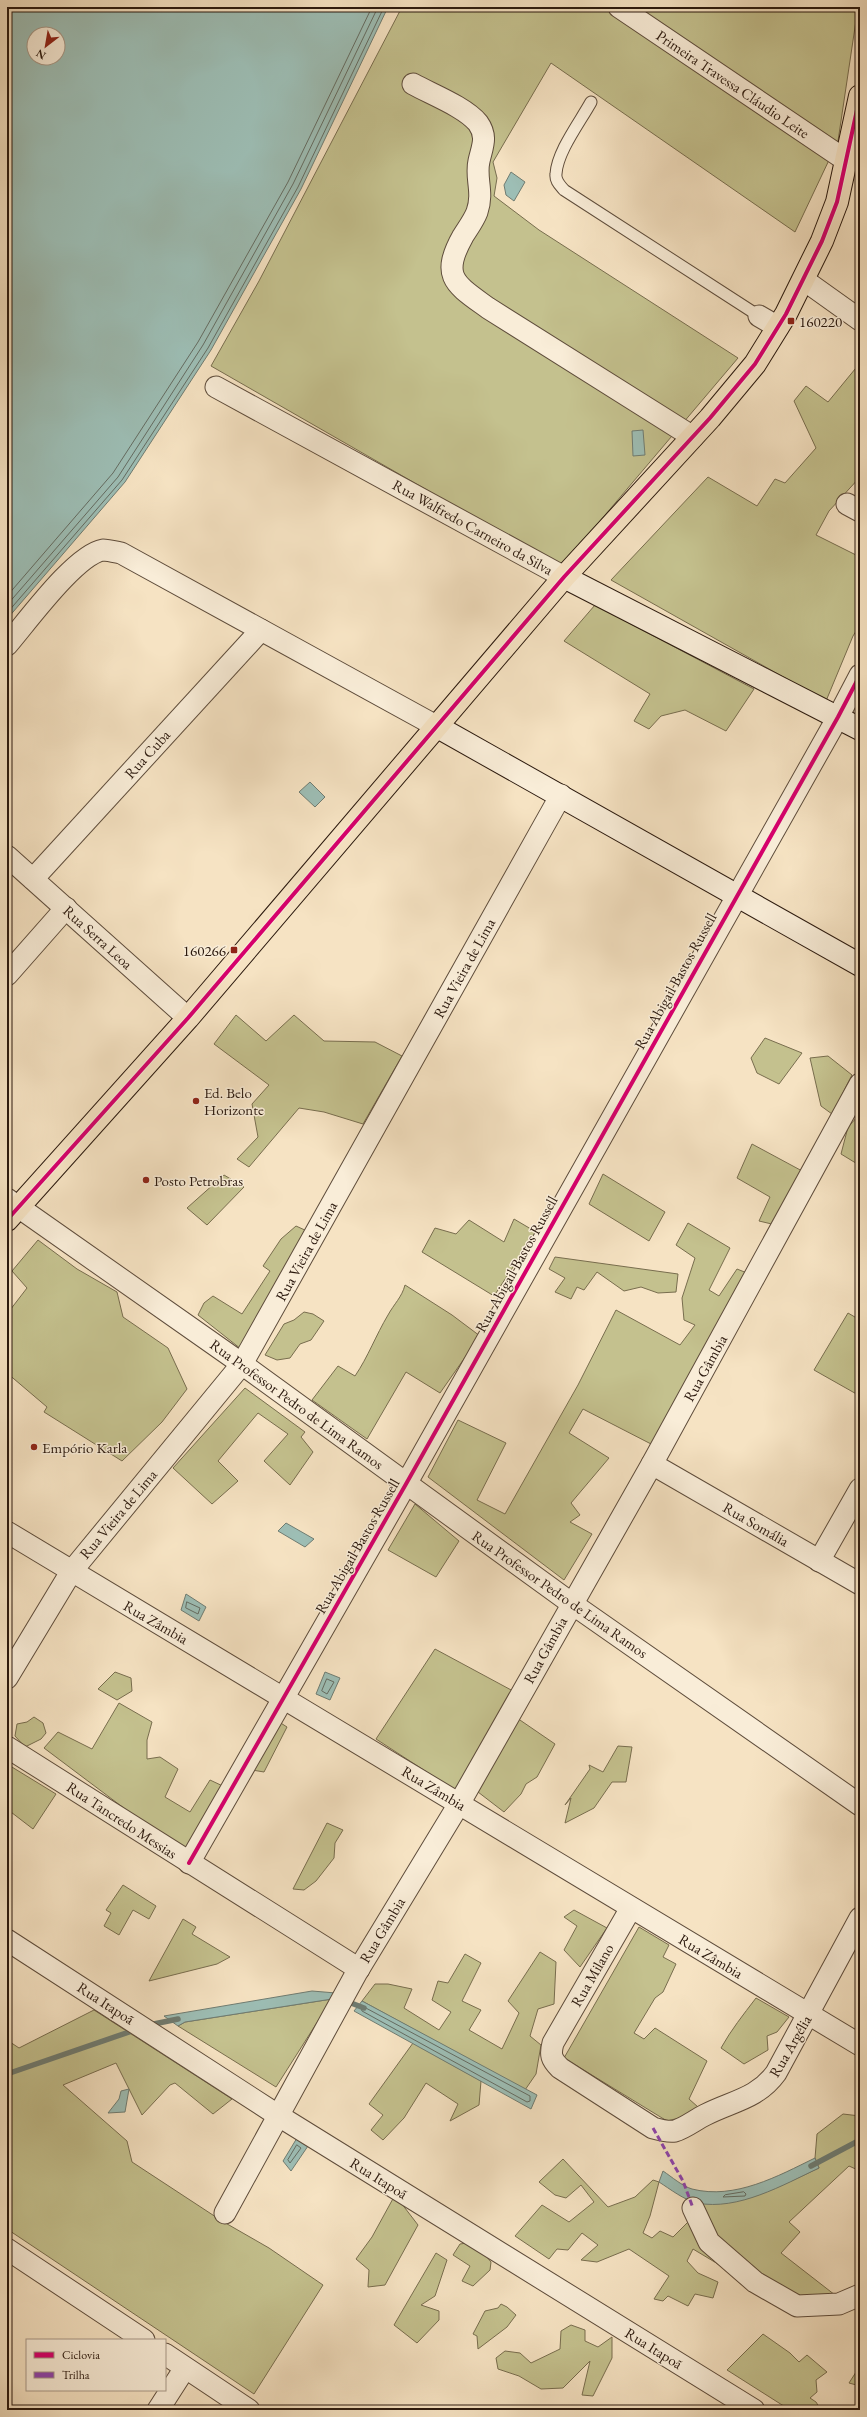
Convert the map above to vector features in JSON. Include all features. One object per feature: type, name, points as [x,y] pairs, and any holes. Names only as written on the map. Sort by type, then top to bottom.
[{"type":"main road","points":[[11,1209],[188,1018],[564,577],[693,437],[755,364],[778,327],[804,280],[822,241],[837,202],[860,96]]},
{"type":"main road","name":"Rua Walfredo Carneiro da Silva","points":[[564,577],[860,729]]},
{"type":"main road","points":[[436,726],[737,894],[860,965]]},
{"type":"street","name":"Primeira Travessa Cláudio Leite","points":[[619,7],[847,161]]},
{"type":"street","points":[[413,84],[468,114],[478,123],[484,136],[484,148],[478,161],[481,195],[477,212],[454,253],[450,266],[453,277],[464,291],[488,308],[693,437]]},
{"type":"street","points":[[804,280],[860,320]]},
{"type":"street","points":[[759,316],[778,327]]},
{"type":"street","name":"Rua Walfredo Carneiro da Silva","points":[[216,387],[564,577]]},
{"type":"street","points":[[7,645],[68,573],[87,557],[104,550],[121,553],[436,726]]},
{"type":"street","name":"Rua Cuba","points":[[33,879],[261,630]]},
{"type":"street","name":"Rua Abigail Bastos Russell","points":[[189,1862],[406,1484],[838,717],[860,675]]},
{"type":"street","name":"Rua Vieira de Lima","points":[[7,1678],[71,1572],[242,1364],[561,795]]},
{"type":"street","name":"Rua Serra Leoa","points":[[7,856],[188,1018]]},
{"type":"street","points":[[7,975],[66,908]]},
{"type":"street","name":"Rua Gâmbia","points":[[225,2213],[279,2116],[334,2012],[459,1804],[571,1603],[652,1464],[860,1084]]},
{"type":"street","name":"Rua Professor Pedro de Lima Ramos","points":[[11,1209],[242,1364],[571,1603],[860,1805]]},
{"type":"street","name":"Rua Somália","points":[[652,1464],[860,1584]]},
{"type":"street","points":[[818,1561],[860,1489]]},
{"type":"street","name":"Rua Zâmbia","points":[[7,1532],[71,1572],[284,1697],[860,2045]]},
{"type":"street","name":"Rua Tancredo Messias","points":[[7,1746],[358,1971]]},
{"type":"street","name":"Rua Milano","points":[[631,1908],[553,2043],[550,2053],[552,2060],[560,2068],[653,2128]]},
{"type":"street","name":"Rua Argélia","points":[[653,2128],[675,2131],[707,2114],[758,2093],[766,2087],[776,2074],[860,1918]]},
{"type":"street","name":"Rua Itapoã","points":[[7,1940],[124,2014],[279,2116],[754,2410]]},
{"type":"street","points":[[693,2208],[709,2242],[755,2282],[797,2306],[839,2304],[860,2295]]},
{"type":"street","points":[[7,2249],[142,2339]]},
{"type":"street","points":[[166,2355],[249,2410]]},
{"type":"street","points":[[158,2410],[185,2368]]},
{"type":"lane","points":[[591,102],[559,160],[556,175],[557,182],[564,190],[759,316]]},
{"type":"shaded area","points":[[402,7],[858,7],[838,141],[795,232],[551,63],[493,162],[497,178],[494,196],[539,230],[738,358],[561,567],[211,366],[259,281]]},
{"type":"shaded area","points":[[860,363],[860,477],[829,511],[816,535],[860,557],[860,625],[853,636],[826,701],[611,580],[708,477],[757,506],[775,479],[785,483],[816,448],[794,401],[806,386],[828,402]]},
{"type":"shaded area","points":[[595,605],[754,689],[726,731],[685,710],[661,716],[649,729],[634,721],[650,694],[564,641]]},
{"type":"shaded area","points":[[236,1015],[266,1041],[294,1015],[324,1041],[375,1042],[402,1056],[363,1124],[324,1112],[299,1108],[249,1167],[237,1159],[258,1137],[252,1104],[269,1085],[214,1044]]},
{"type":"shaded area","points":[[765,1038],[802,1053],[779,1084],[757,1073],[751,1058]]},
{"type":"shaded area","points":[[828,1056],[852,1075],[832,1114],[821,1106],[810,1058]]},
{"type":"shaded area","points":[[860,1114],[859,1165],[841,1154],[848,1127]]},
{"type":"shaded area","points":[[752,1144],[804,1172],[776,1225],[759,1221],[770,1197],[737,1178]]},
{"type":"shaded area","points":[[603,1174],[665,1212],[649,1241],[589,1204]]},
{"type":"shaded area","points":[[224,1175],[244,1187],[207,1225],[187,1208]]},
{"type":"shaded area","points":[[514,1219],[536,1232],[494,1296],[422,1252],[435,1228],[456,1234],[469,1220],[504,1242]]},
{"type":"shaded area","points":[[688,1223],[730,1248],[709,1290],[719,1296],[737,1269],[747,1273],[653,1445],[583,1409],[569,1433],[609,1458],[571,1503],[580,1515],[570,1522],[592,1534],[564,1580],[428,1477],[458,1420],[506,1443],[477,1500],[505,1514],[578,1385],[616,1310],[680,1345],[695,1325],[684,1320],[682,1298],[695,1258],[676,1245]]},
{"type":"shaded area","points":[[296,1226],[307,1231],[241,1349],[198,1315],[204,1303],[213,1296],[242,1314],[270,1271],[263,1266],[281,1239]]},
{"type":"shaded area","points":[[38,1240],[77,1269],[117,1292],[123,1317],[168,1348],[187,1389],[162,1422],[122,1461],[44,1412],[47,1407],[7,1373],[7,1314],[27,1288],[12,1271]]},
{"type":"shaded area","points":[[555,1257],[678,1274],[676,1292],[658,1293],[641,1287],[624,1291],[597,1272],[584,1290],[577,1287],[571,1299],[555,1292],[565,1278],[549,1269]]},
{"type":"shaded area","points":[[405,1285],[452,1315],[480,1336],[440,1393],[406,1372],[367,1439],[312,1400],[338,1366],[355,1376],[390,1311],[402,1293]]},
{"type":"shaded area","points":[[304,1312],[313,1314],[324,1321],[311,1340],[300,1344],[290,1358],[277,1360],[265,1355],[284,1324],[294,1320]]},
{"type":"shaded area","points":[[848,1313],[860,1320],[860,1396],[814,1370]]},
{"type":"shaded area","points":[[245,1388],[305,1432],[301,1437],[313,1452],[290,1485],[264,1461],[288,1434],[258,1413],[218,1461],[238,1481],[212,1504],[173,1468]]},
{"type":"shaded area","points":[[415,1504],[459,1541],[436,1577],[388,1550]]},
{"type":"shaded area","points":[[435,1649],[513,1691],[456,1791],[376,1739]]},
{"type":"shaded area","points":[[115,1672],[131,1678],[132,1691],[117,1700],[98,1689]]},
{"type":"shaded area","points":[[119,1703],[152,1722],[147,1740],[147,1759],[160,1757],[178,1769],[165,1797],[190,1812],[210,1780],[227,1788],[188,1848],[173,1845],[44,1748],[58,1732],[92,1749]]},
{"type":"shaded area","points":[[34,1717],[43,1723],[46,1733],[41,1739],[25,1747],[15,1736],[17,1724],[27,1722]]},
{"type":"shaded area","points":[[517,1718],[555,1744],[537,1777],[526,1784],[521,1794],[504,1812],[478,1792]]},
{"type":"shaded area","points":[[276,1720],[287,1727],[264,1772],[252,1770]]},
{"type":"shaded area","points":[[618,1746],[632,1747],[626,1782],[612,1782],[594,1808],[565,1823],[571,1798],[565,1805],[590,1769],[589,1765],[603,1772]]},
{"type":"shaded area","points":[[7,1764],[56,1794],[33,1829],[7,1809]]},
{"type":"shaded area","points":[[327,1823],[343,1830],[335,1843],[334,1858],[316,1881],[304,1890],[293,1889]]},
{"type":"shaded area","points":[[123,1885],[156,1906],[149,1919],[133,1910],[119,1935],[104,1926],[111,1913],[106,1910]]},
{"type":"shaded area","points":[[574,1910],[607,1928],[580,1967],[564,1950],[577,1926],[564,1917]]},
{"type":"shaded area","points":[[183,1919],[196,1927],[192,1934],[230,1957],[217,1964],[149,1981]]},
{"type":"shaded area","points":[[639,1927],[669,1945],[663,1957],[676,1964],[663,1992],[655,1998],[634,2033],[644,2039],[655,2028],[707,2061],[689,2099],[698,2107],[683,2117],[667,2121],[564,2058]]},
{"type":"shaded area","points":[[540,1952],[556,1962],[554,2004],[538,2009],[530,2036],[541,2045],[536,2074],[525,2090],[362,2001],[375,1984],[388,1984],[412,1989],[404,2008],[439,2030],[451,2012],[432,2000],[438,1981],[448,1983],[465,1954],[481,1963],[462,2001],[481,2010],[469,2030],[502,2049],[519,2013],[508,2001]]},
{"type":"shaded area","points":[[756,1998],[789,2017],[777,2032],[767,2036],[768,2050],[744,2064],[721,2048]]},
{"type":"shaded area","points":[[332,1999],[276,2087],[178,2026],[185,2022]]},
{"type":"shaded area","points":[[94,2010],[232,2099],[213,2114],[175,2083],[170,2085],[142,2115],[116,2063],[63,2085],[127,2141],[132,2162],[222,2221],[269,2248],[323,2285],[254,2394],[7,2229],[7,2040],[19,2048]]},
{"type":"shaded area","points":[[413,2043],[481,2081],[479,2105],[450,2121],[458,2104],[426,2083],[404,2118],[383,2140],[371,2130],[383,2115],[369,2104]]},
{"type":"shaded area","points":[[843,2114],[860,2116],[860,2171],[849,2166],[789,2222],[800,2232],[781,2253],[835,2295],[796,2301],[713,2239],[701,2203],[734,2200],[762,2193],[819,2168],[815,2158],[817,2134]]},
{"type":"shaded area","points":[[563,2159],[608,2207],[635,2197],[653,2180],[659,2182],[650,2216],[643,2233],[652,2238],[660,2231],[673,2237],[692,2218],[748,2282],[693,2249],[687,2261],[698,2273],[718,2282],[713,2298],[695,2294],[688,2306],[668,2296],[663,2301],[654,2299],[669,2276],[629,2249],[597,2262],[581,2260],[598,2245],[582,2233],[568,2250],[557,2249],[549,2259],[515,2236],[542,2205],[569,2222],[594,2202],[581,2185],[566,2198],[555,2195],[539,2182]]},
{"type":"shaded area","points":[[395,2195],[418,2225],[385,2285],[368,2287],[369,2270],[356,2259],[372,2237]]},
{"type":"shaded area","points":[[467,2243],[480,2249],[491,2262],[490,2270],[473,2286],[462,2281],[470,2266],[453,2255],[460,2244]]},
{"type":"shaded area","points":[[436,2253],[447,2260],[435,2296],[421,2305],[439,2311],[439,2320],[417,2343],[394,2325]]},
{"type":"shaded area","points":[[501,2304],[516,2315],[507,2327],[478,2349],[477,2336],[473,2334],[485,2311],[498,2308]]},
{"type":"shaded area","points":[[571,2325],[585,2330],[585,2341],[598,2347],[612,2337],[612,2358],[593,2396],[582,2395],[590,2361],[563,2388],[541,2389],[519,2376],[498,2369],[496,2358],[505,2351],[520,2353],[531,2363],[560,2349],[561,2331]]},
{"type":"shaded area","points":[[763,2334],[790,2353],[799,2362],[807,2355],[827,2372],[816,2380],[817,2392],[810,2398],[816,2402],[821,2410],[790,2410],[727,2370]]},
{"type":"shaded area","points":[[860,2350],[860,2386],[849,2383],[858,2369],[858,2353]]},
{"type":"water","points":[[7,7],[388,7],[301,189],[211,350],[125,482],[7,619]]},
{"type":"water","points":[[511,172],[525,182],[514,201],[506,195],[504,185]]},
{"type":"water","points":[[643,430],[645,455],[633,456],[632,431]]},
{"type":"water","points":[[310,782],[325,797],[315,807],[299,792]]},
{"type":"water","points":[[286,1523],[314,1539],[305,1547],[278,1531]]},
{"type":"water","points":[[186,1594],[206,1607],[199,1621],[181,1610]]},
{"type":"water","points":[[325,1672],[340,1678],[330,1700],[316,1694]]},
{"type":"water","points":[[312,1991],[336,1993],[332,1999],[185,2022],[178,2026],[164,2016]]},
{"type":"water","points":[[362,2001],[537,2095],[531,2109],[354,2011]]},
{"type":"water","points":[[129,2089],[125,2112],[108,2113],[119,2099],[121,2091]]},
{"type":"water","points":[[297,2138],[308,2146],[291,2171],[283,2161]]},
{"type":"water","points":[[815,2158],[819,2168],[760,2195],[728,2203],[713,2204],[692,2202],[659,2182],[663,2171],[681,2184],[692,2189],[708,2192],[740,2189],[771,2179]]},
{"type":"waterway","points":[[346,2001],[364,2008]]},
{"type":"waterway","points":[[149,2025],[178,2019]]},
{"type":"waterway","points":[[7,2074],[135,2030]]},
{"type":"waterway","points":[[811,2166],[860,2140]]},
{"type":"marked path","points":[[653,2128],[683,2181],[693,2208]]},
{"type":"cycle path","points":[[7,1220],[188,1018],[564,577],[710,418],[755,364],[786,314],[822,241],[837,202],[860,96]]},
{"type":"cycle path","points":[[189,1863],[406,1484],[838,717],[860,675]]},
{"type":"place","name":"160220","points":[[791,321]]},
{"type":"place","name":"160266","points":[[234,950]]},
{"type":"place","name":"Ed. Belo Horizonte","points":[[196,1101]]},
{"type":"place","name":"Posto Petrobras","points":[[146,1180]]},
{"type":"place","name":"Empório Karla","points":[[34,1447]]}]
